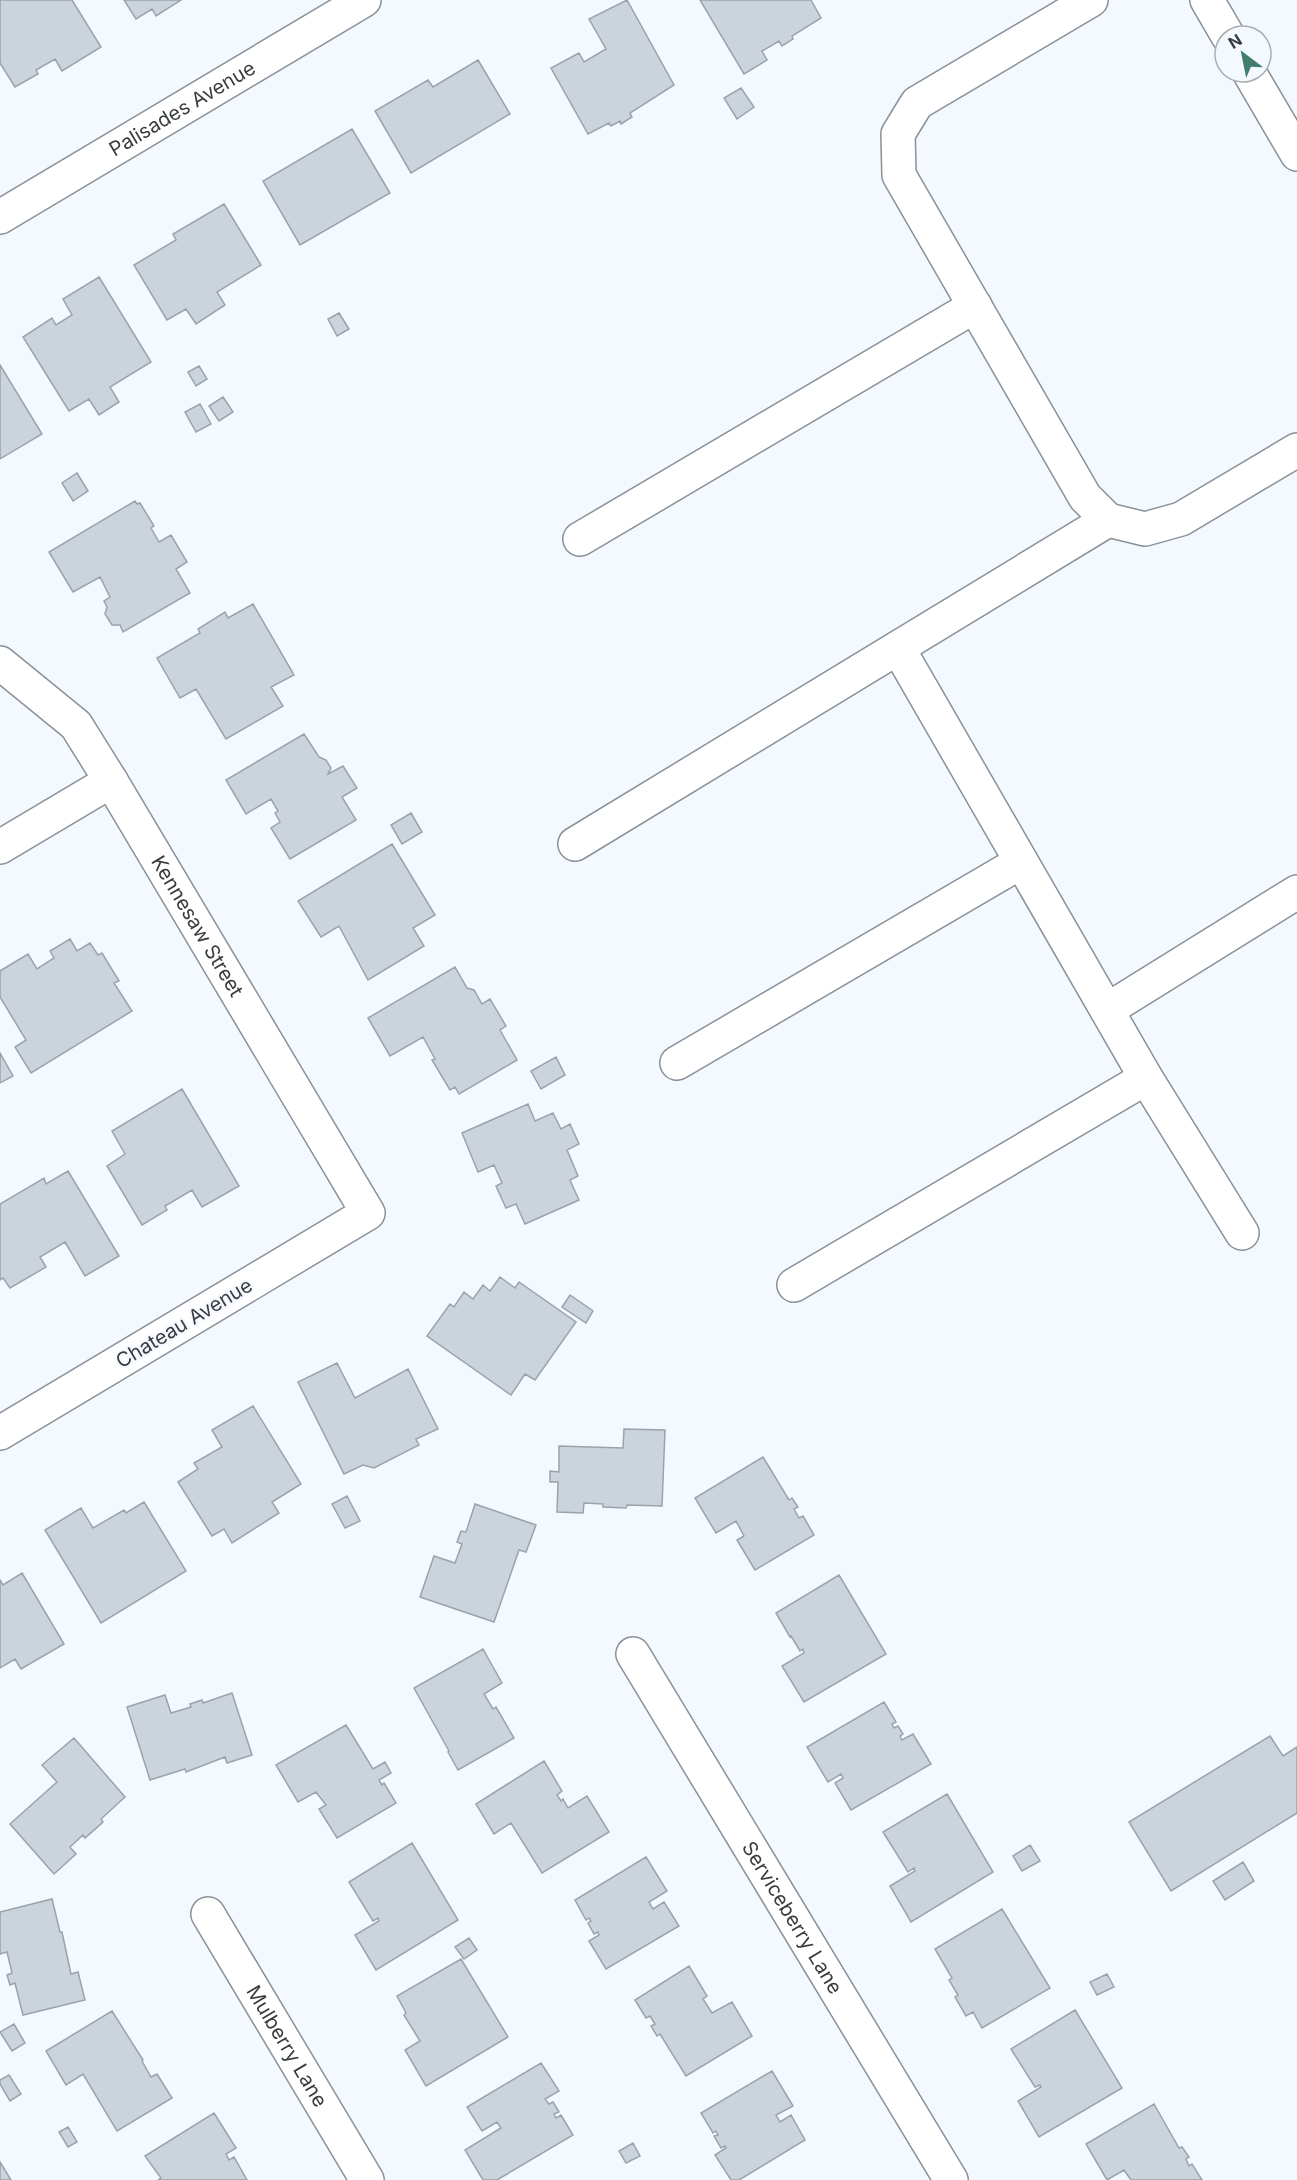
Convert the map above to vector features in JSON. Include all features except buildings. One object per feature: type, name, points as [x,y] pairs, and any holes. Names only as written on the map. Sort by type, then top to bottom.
[{"type":"street","name":"Palisades Avenue","points":[[0,217],[364,0]]},
{"type":"street","points":[[1090,0],[917,103],[898,134],[899,175],[1085,496],[1108,520],[1144,529],[1181,519],[1297,450]]},
{"type":"street","points":[[1206,0],[1221,24]]},
{"type":"street","points":[[1256,84],[1297,154]]},
{"type":"street","points":[[580,539],[975,306]]},
{"type":"street","points":[[574,844],[1108,520]]},
{"type":"street","points":[[898,648],[1146,1078],[1242,1233]]},
{"type":"street","name":"Kennesaw Street","points":[[0,663],[76,725],[368,1213]]},
{"type":"street","points":[[0,847],[111,781]]},
{"type":"street","points":[[677,1063],[1021,862]]},
{"type":"street","points":[[1107,1010],[1297,892]]},
{"type":"street","points":[[794,1285],[1146,1078]]},
{"type":"street","name":"Chateau Avenue","points":[[0,1432],[368,1213]]},
{"type":"street","name":"Serviceberry Lane","points":[[633,1654],[951,2180]]},
{"type":"street","name":"Mulberry Lane","points":[[208,1914],[367,2180]]}]
